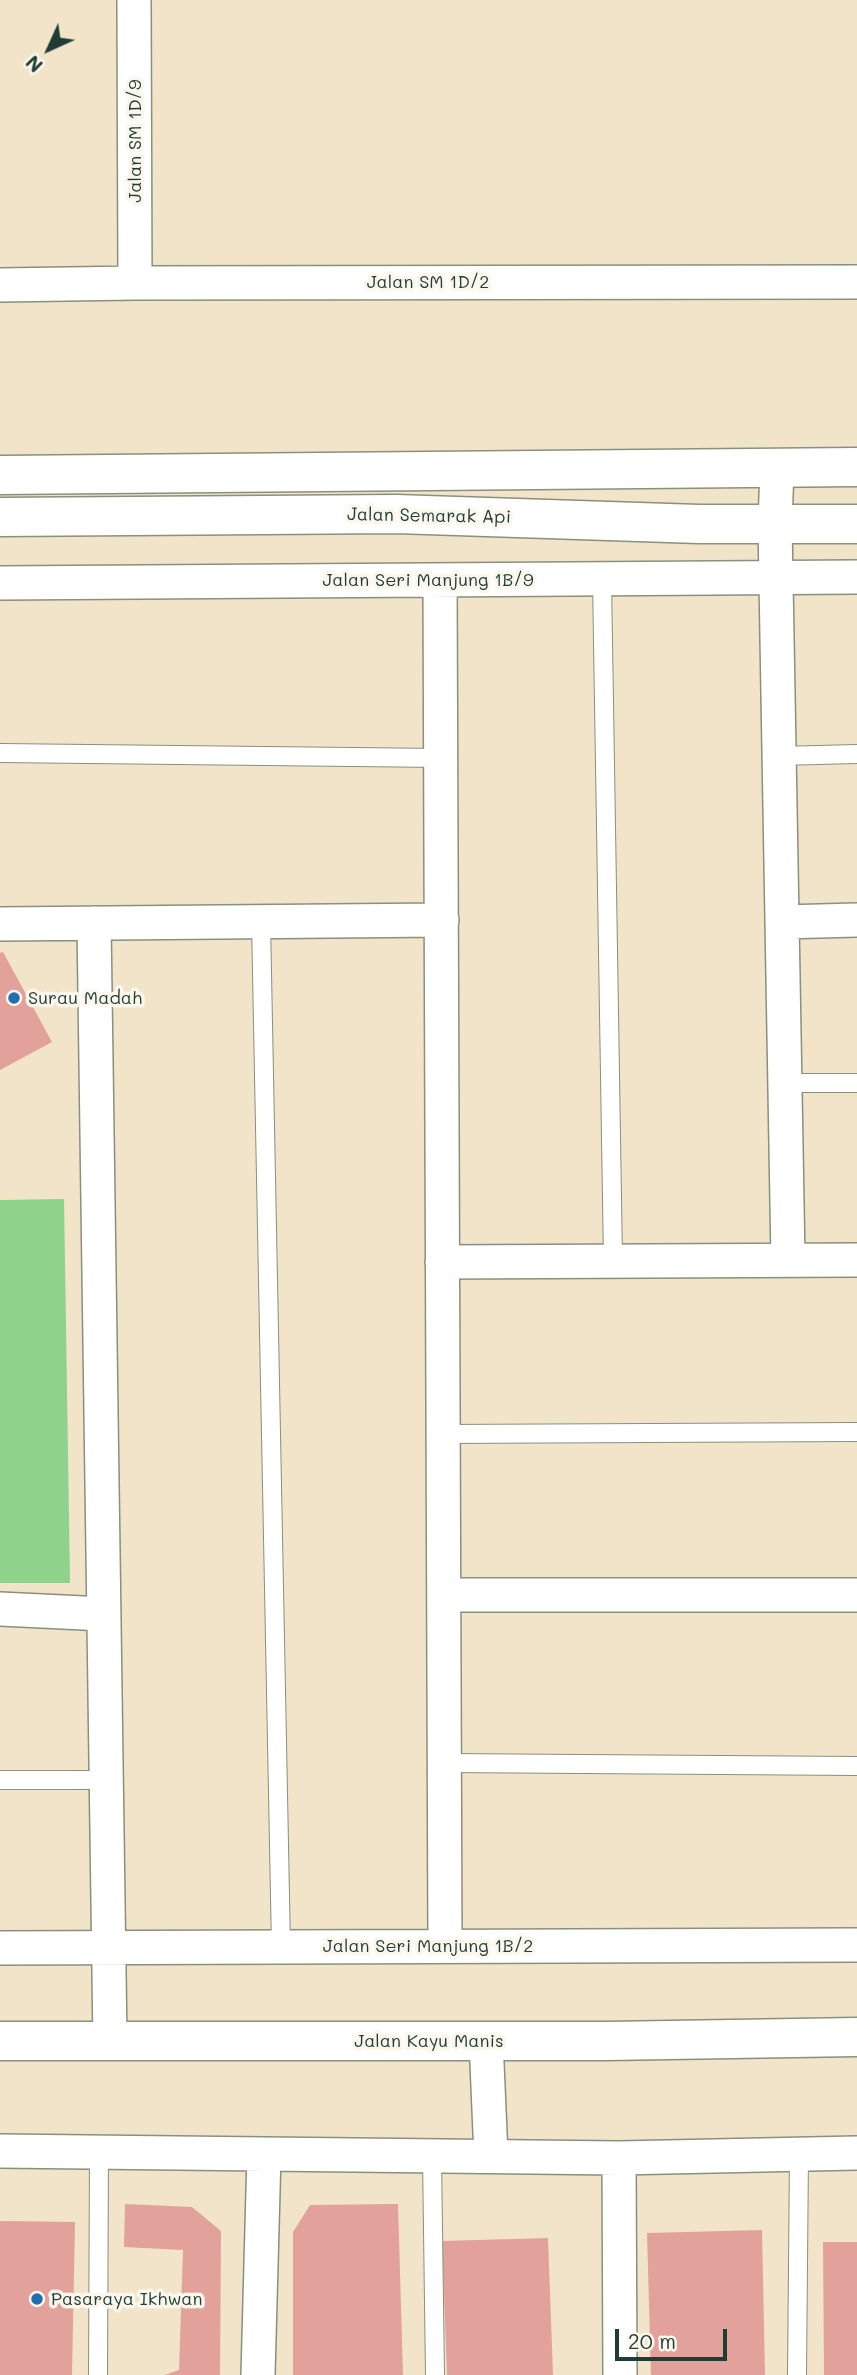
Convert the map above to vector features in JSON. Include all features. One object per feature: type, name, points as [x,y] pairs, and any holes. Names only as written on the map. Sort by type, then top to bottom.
[{"type":"street","name":"Jalan SM 1D/9","points":[[134,0],[135,283]]},
{"type":"street","name":"Jalan SM 1D/2","points":[[0,285],[857,282]]},
{"type":"street","points":[[0,475],[857,467]]},
{"type":"street","points":[[777,468],[775,524],[788,1260]]},
{"type":"street","name":"Jalan Semarak Api","points":[[0,517],[396,514],[857,524]]},
{"type":"street","name":"Jalan Seri Manjung 1B/9","points":[[0,583],[857,577]]},
{"type":"street","points":[[440,580],[445,1946]]},
{"type":"street","points":[[0,924],[442,920]]},
{"type":"street","points":[[782,922],[857,920]]},
{"type":"street","points":[[94,923],[110,2041]]},
{"type":"street","points":[[442,1262],[857,1260]]},
{"type":"street","points":[[444,1595],[857,1595]]},
{"type":"street","points":[[0,1609],[104,1614]]},
{"type":"street","name":"Jalan Seri Manjung 1B/2","points":[[0,1948],[857,1945]]},
{"type":"street","name":"Jalan Kayu Manis","points":[[0,2041],[857,2037]]},
{"type":"street","points":[[486,2040],[491,2156]]},
{"type":"street","points":[[0,2151],[619,2158],[857,2153]]},
{"type":"street","points":[[258,2375],[264,2154]]},
{"type":"street","points":[[619,2158],[620,2375]]},
{"type":"lane","points":[[602,579],[613,1261]]},
{"type":"lane","points":[[0,753],[441,758]]},
{"type":"lane","points":[[779,756],[857,754]]},
{"type":"lane","points":[[261,921],[281,1947]]},
{"type":"lane","points":[[785,1083],[857,1083]]},
{"type":"lane","points":[[443,1434],[857,1432]]},
{"type":"lane","points":[[444,1763],[857,1766]]},
{"type":"lane","points":[[0,1780],[106,1780]]},
{"type":"lane","points":[[98,2375],[99,2152]]},
{"type":"lane","points":[[797,2375],[799,2154]]},
{"type":"lane","points":[[432,2156],[435,2375]]},
{"type":"green space","points":[[64,1199],[70,1583],[0,1583],[0,1200]]},
{"type":"building","name":"Surau Madah","points":[[3,952],[52,1042],[0,1070],[0,953]]},
{"type":"building","points":[[125,2204],[192,2207],[221,2231],[220,2375],[165,2375],[179,2370],[183,2250],[124,2247]]},
{"type":"building","points":[[398,2204],[403,2375],[293,2375],[293,2232],[310,2205]]},
{"type":"building","name":"Pasaraya Ikhwan","points":[[0,2221],[75,2222],[72,2375],[0,2375]]},
{"type":"building","points":[[762,2230],[765,2375],[651,2375],[647,2233]]},
{"type":"building","points":[[548,2238],[553,2375],[447,2375],[442,2241]]},
{"type":"building","points":[[823,2242],[857,2242],[857,2375],[824,2375]]},
{"type":"place","name":"Surau Madah","points":[[14,998]]},
{"type":"place","name":"Pasaraya Ikhwan","points":[[37,2299]]}]
